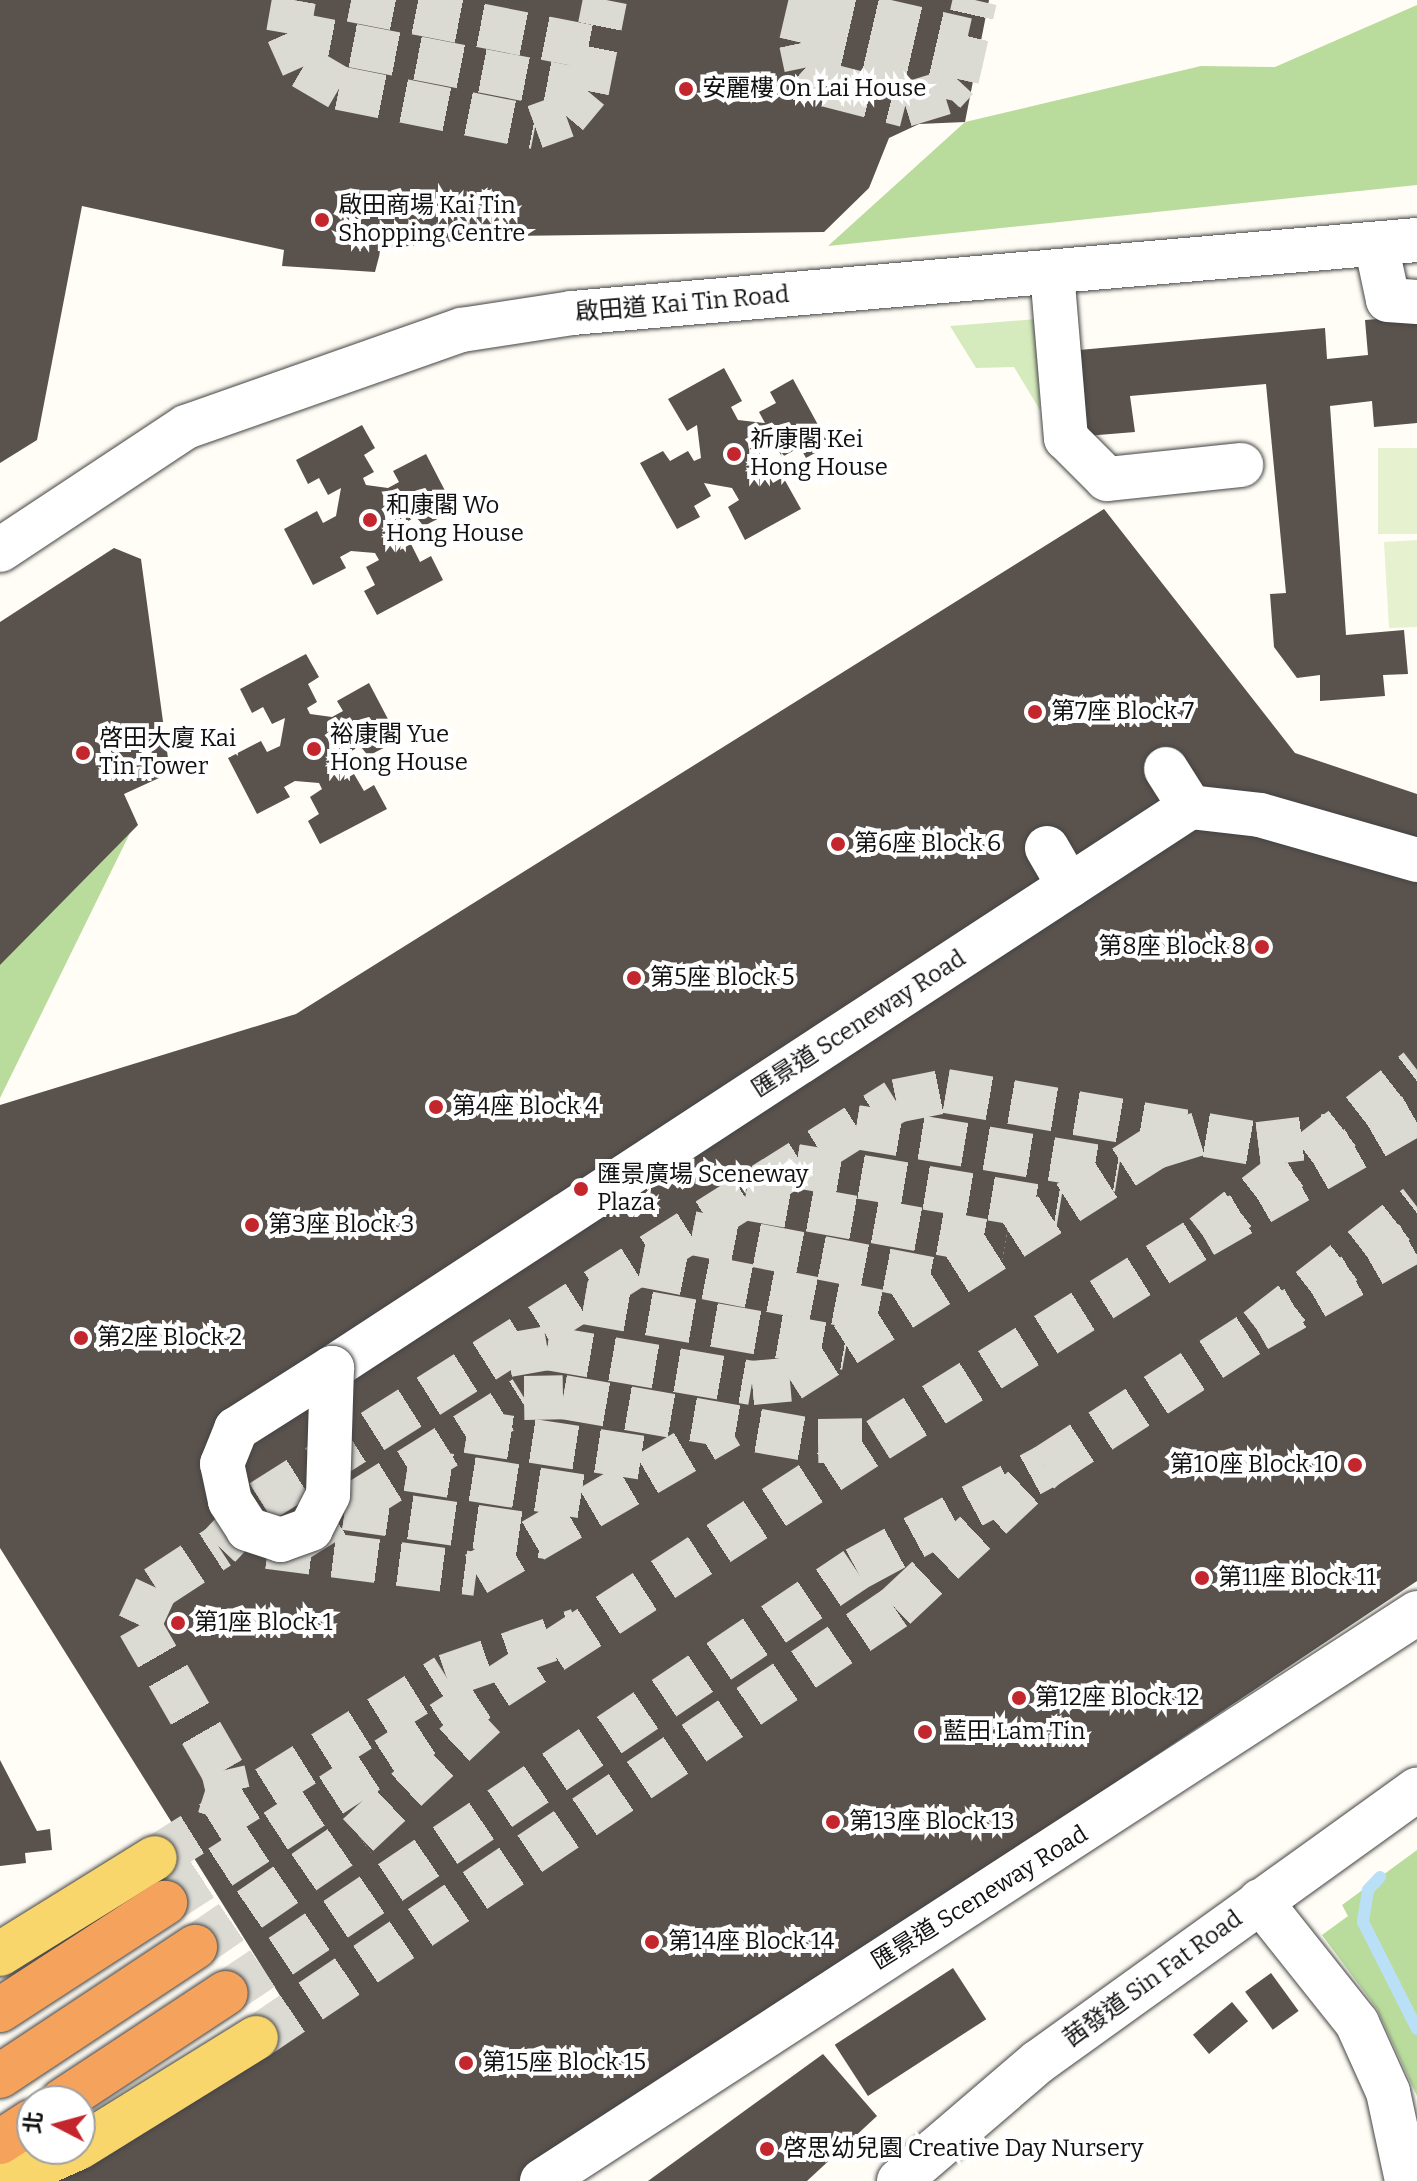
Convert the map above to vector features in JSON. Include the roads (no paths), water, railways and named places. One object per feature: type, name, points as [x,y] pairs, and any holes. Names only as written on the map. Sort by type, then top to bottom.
[{"type":"highway","points":[[0,2010],[165,1903]]},
{"type":"highway","points":[[0,2076],[195,1947]]},
{"type":"highway","points":[[86,2085],[226,1993]]},
{"type":"main road","points":[[0,1954],[155,1858]]},
{"type":"main road","points":[[96,2137],[256,2038]]},
{"type":"main road","points":[[4,2181],[40,2165]]},
{"type":"street","name":"啟田道 Kai Tin Road","points":[[0,550],[186,427],[462,330],[572,313],[1397,242]]},
{"type":"street","points":[[1397,242],[1388,300],[1417,302]]},
{"type":"street","points":[[1052,272],[1066,438],[1107,479],[1241,465]]},
{"type":"street","points":[[1166,769],[1190,807],[1260,815],[1417,860]]},
{"type":"street","name":"匯景道 Sceneway Road","points":[[332,1368],[1190,807]]},
{"type":"street","points":[[1047,848],[1069,886]]},
{"type":"street","name":"匯景道 Sceneway Road","points":[[542,2181],[1417,1613]]},
{"type":"street","name":"茜發道 Sin Fat Road","points":[[899,2181],[1038,2062],[1417,1790]]},
{"type":"street","points":[[1260,1901],[1357,2023],[1388,2092],[1407,2181]]},
{"type":"waterway","points":[[1380,1877],[1368,1890],[1363,1922],[1417,2029]]},
{"type":"tunnel","points":[[294,0],[288,33],[303,67],[339,88],[535,127],[566,116],[587,91],[605,0]]},
{"type":"tunnel","points":[[351,0],[596,48]]},
{"type":"tunnel","points":[[811,0],[801,43],[806,67],[827,85],[905,105],[944,93],[957,79],[975,0]]},
{"type":"tunnel","points":[[810,4],[967,40]]},
{"type":"tunnel","points":[[288,33],[587,91]]},
{"type":"tunnel","points":[[801,43],[957,79]]},
{"type":"tunnel","points":[[1203,1236],[1417,1070]]},
{"type":"tunnel","points":[[219,1819],[228,1792],[223,1771],[139,1625],[156,1588],[219,1547],[261,1502],[896,1101],[946,1091],[1258,1144],[1332,1135]]},
{"type":"tunnel","points":[[165,1903],[878,1440],[1203,1236],[1417,1113]]},
{"type":"tunnel","points":[[856,1127],[1119,1170]]},
{"type":"tunnel","points":[[508,1355],[547,1348],[752,1383],[790,1380],[1156,1147],[1198,1134]]},
{"type":"tunnel","points":[[796,1166],[1059,1210]]},
{"type":"tunnel","points":[[745,1198],[1005,1245]]},
{"type":"tunnel","points":[[226,1993],[856,1569],[1045,1467],[1257,1330],[1417,1206]]},
{"type":"tunnel","points":[[692,1233],[947,1282]]},
{"type":"tunnel","points":[[1257,1330],[1417,1239]]},
{"type":"tunnel","points":[[641,1265],[898,1315]]},
{"type":"tunnel","points":[[584,1302],[846,1348]]},
{"type":"tunnel","points":[[297,1540],[524,1398],[563,1397],[818,1441],[878,1440]]},
{"type":"tunnel","points":[[268,1547],[476,1574],[729,1426]]},
{"type":"tunnel","points":[[467,1431],[669,1462]]},
{"type":"tunnel","points":[[256,2038],[895,1608],[1045,1467]]},
{"type":"tunnel","points":[[407,1469],[606,1500]]},
{"type":"tunnel","points":[[345,1508],[547,1537]]},
{"type":"tunnel","points":[[155,1858],[446,1676],[578,1630]]},
{"type":"tunnel","points":[[195,1947],[358,1835],[485,1716]]},
{"type":"place","name":"安麗樓 On Lai House","points":[[686,89]]},
{"type":"place","name":"啟田商場 Kai Tin Shopping Centre","points":[[322,220]]},
{"type":"place","name":"祈康閣 Kei Hong House","points":[[734,454]]},
{"type":"place","name":"和康閣 Wo Hong House","points":[[370,520]]},
{"type":"place","name":"第7座 Block 7","points":[[1035,712]]},
{"type":"place","name":"裕康閣 Yue Hong House","points":[[314,749]]},
{"type":"place","name":"啓田大廈 Kai Tin Tower","points":[[83,753]]},
{"type":"place","name":"第6座 Block 6","points":[[838,844]]},
{"type":"place","name":"第8座 Block 8","points":[[1262,947]]},
{"type":"place","name":"第5座 Block 5","points":[[634,978]]},
{"type":"place","name":"第4座 Block 4","points":[[436,1107]]},
{"type":"place","name":"匯景廣場 Sceneway Plaza","points":[[581,1189]]},
{"type":"place","name":"第3座 Block 3","points":[[252,1225]]},
{"type":"place","name":"第2座 Block 2","points":[[81,1338]]},
{"type":"place","name":"第10座 Block 10","points":[[1355,1465]]},
{"type":"place","name":"第11座 Block 11","points":[[1202,1578]]},
{"type":"place","name":"第1座 Block 1","points":[[178,1623]]},
{"type":"place","name":"第12座 Block 12","points":[[1019,1698]]},
{"type":"place","name":"藍田 Lam Tin","points":[[925,1732]]},
{"type":"place","name":"第13座 Block 13","points":[[833,1822]]},
{"type":"place","name":"第14座 Block 14","points":[[652,1942]]},
{"type":"place","name":"第15座 Block 15","points":[[466,2063]]},
{"type":"place","name":"啓思幼兒園 Creative Day Nursery","points":[[767,2149]]}]
